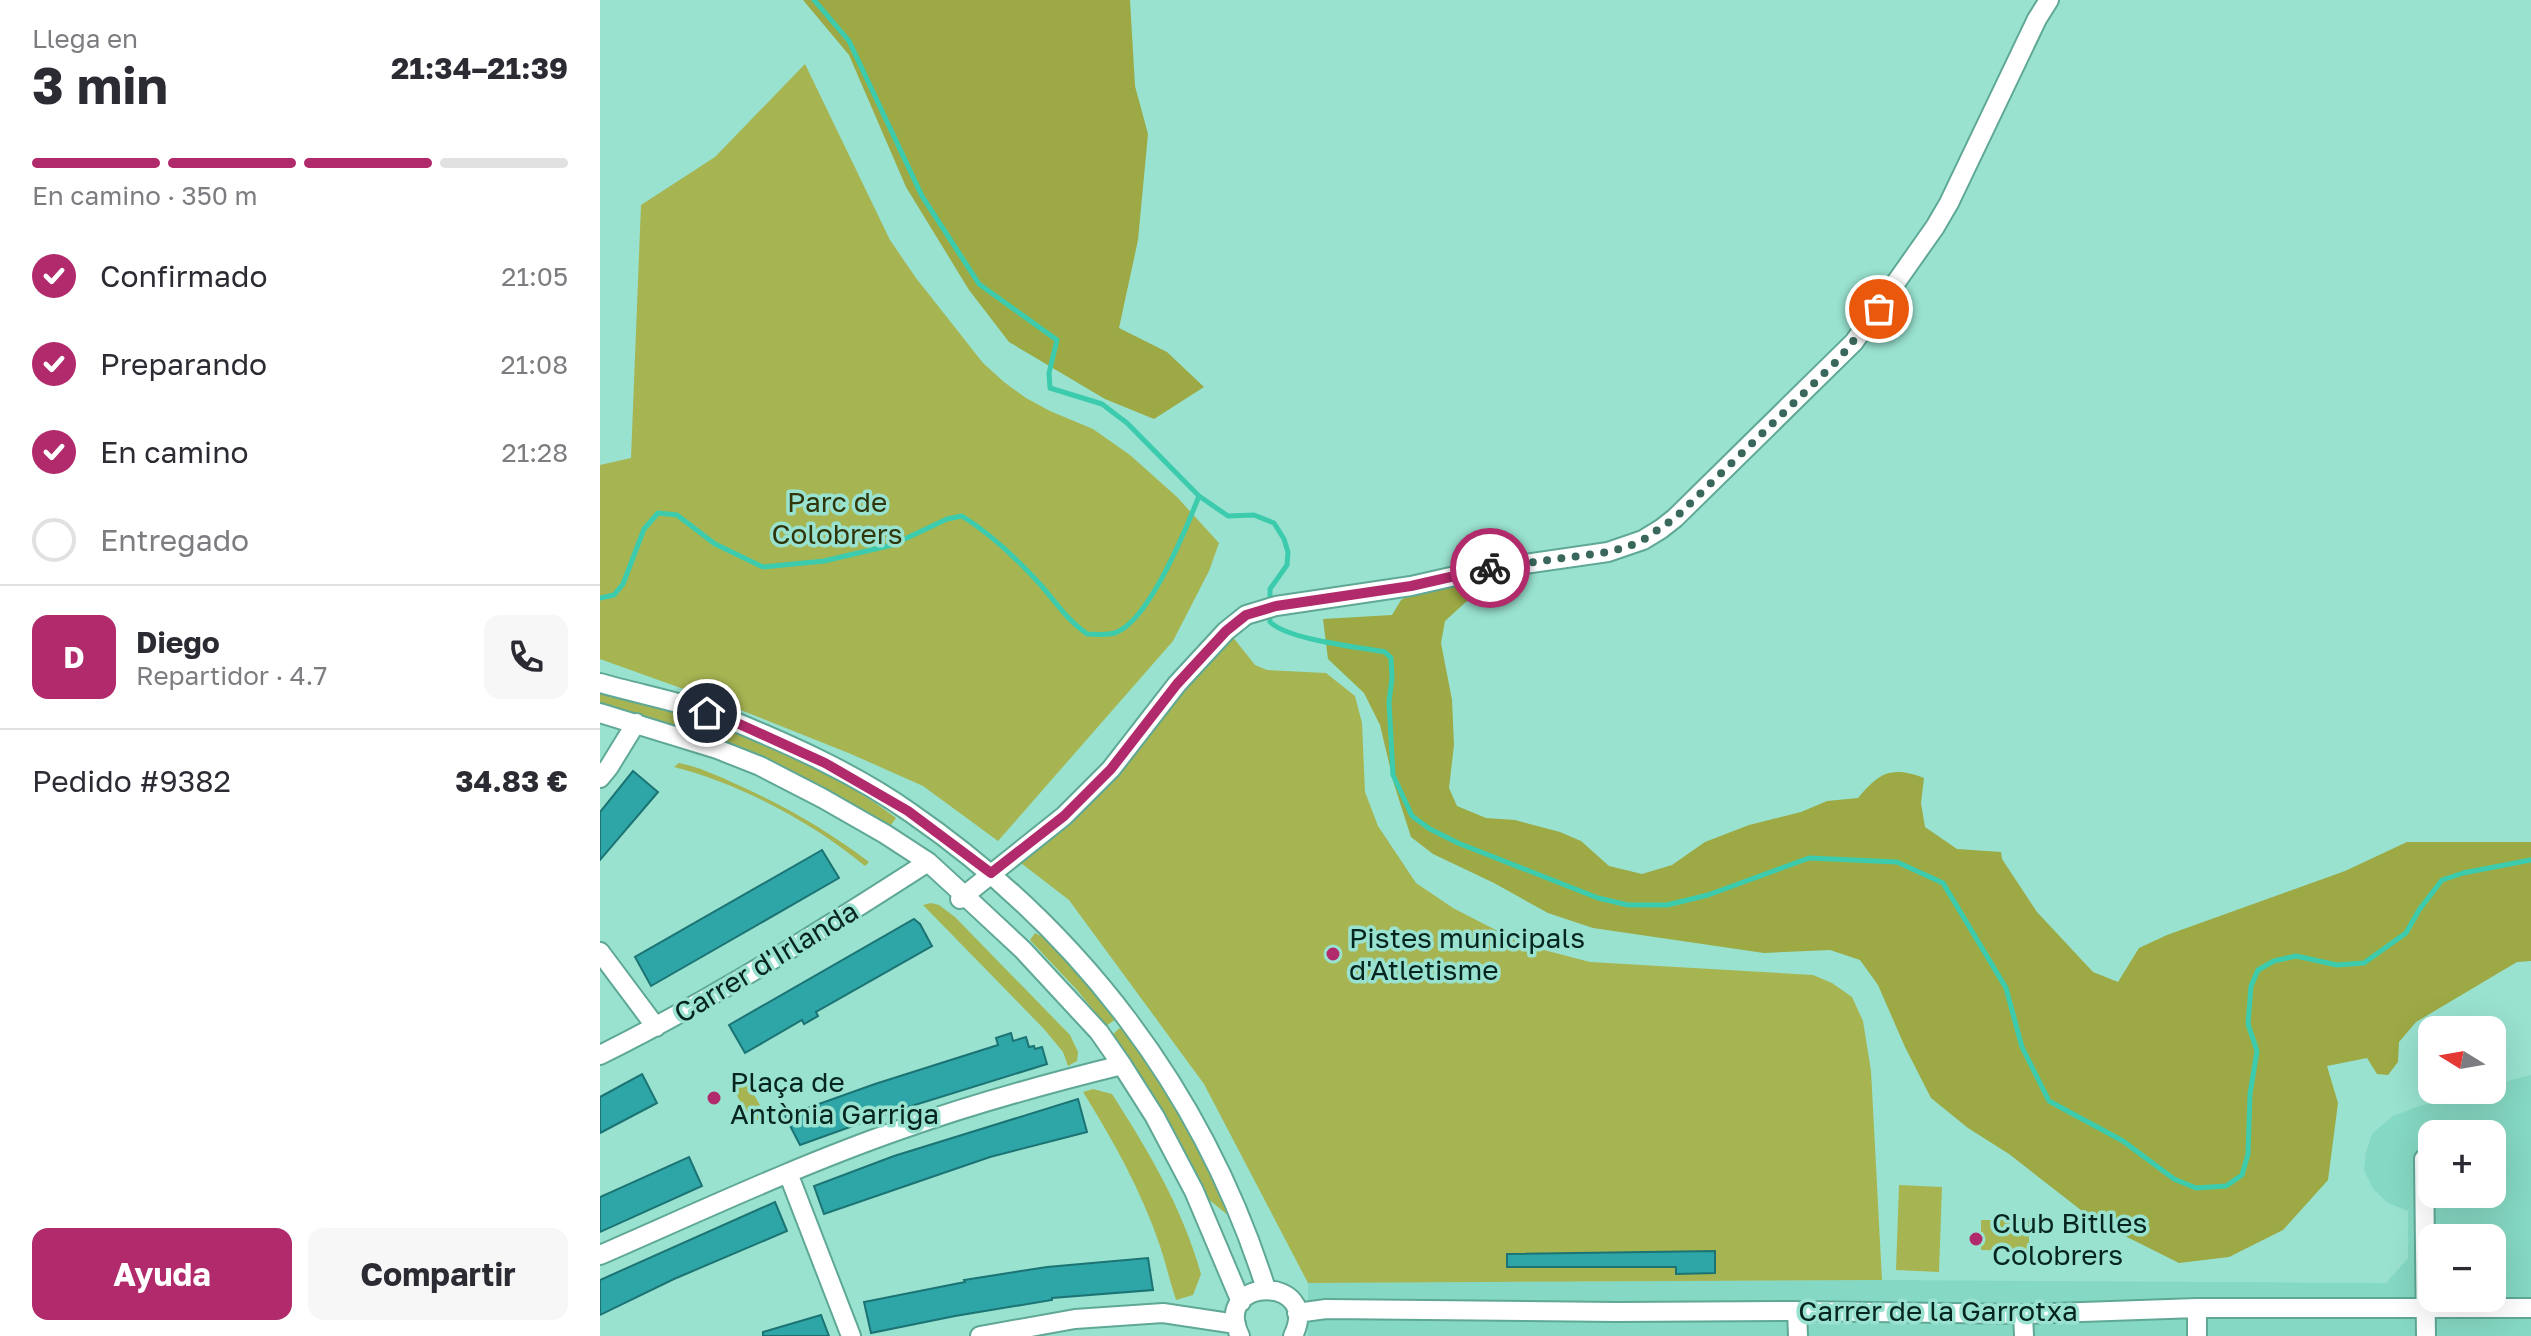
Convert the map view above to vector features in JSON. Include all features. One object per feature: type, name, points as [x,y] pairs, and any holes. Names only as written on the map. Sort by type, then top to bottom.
[{"type":"street","points":[[962,897],[1064,816],[1111,769],[1177,684],[1226,631],[1246,615],[1276,606],[1398,588],[1491,568],[1608,552],[1643,540],[1675,518],[1838,360],[1867,326],[1949,203],[2049,0]]},
{"type":"street","points":[[600,683],[726,718],[825,763],[908,811],[991,873],[1067,947],[1127,1015],[1173,1085],[1226,1181],[1266,1289]]},
{"type":"street","points":[[600,713],[760,766],[835,805],[928,862],[1045,973],[1099,1032],[1155,1117],[1194,1191],[1241,1302]]},
{"type":"street","points":[[600,778],[636,723]]},
{"type":"street","name":"Carrer d'Irlanda","points":[[600,1055],[656,1027],[871,900],[928,862]]},
{"type":"street","points":[[600,952],[656,1027]]},
{"type":"street","points":[[600,1255],[788,1173],[904,1128],[1014,1093],[1122,1065]]},
{"type":"street","points":[[788,1173],[851,1336]]},
{"type":"street","points":[[980,1336],[1075,1319],[1163,1313],[1238,1330],[1236,1316],[1241,1302],[1256,1290],[1266,1289],[1289,1298],[1297,1313],[1298,1324],[1293,1336]]},
{"type":"street","points":[[2197,1308],[2197,1336]]},
{"type":"street","name":"Carrer de la Garrotxa","points":[[1297,1313],[1326,1309],[2023,1314],[2197,1308],[2418,1308]]},
{"type":"street","name":"Carrer de la Garrotxa","points":[[2506,1308],[2531,1308]]},
{"type":"street","points":[[1797,1311],[1798,1336]]},
{"type":"street","points":[[2426,1312],[2426,1336]]},
{"type":"street","points":[[2023,1314],[2024,1336]]},
{"type":"shaded area","points":[[2531,1075],[2531,1336],[1308,1336],[1308,1283],[1882,1280],[2386,1283],[2408,1258],[2408,1211],[2388,1203],[2373,1189],[2364,1170],[2366,1152],[2372,1134],[2393,1116],[2427,1104],[2506,1104],[2506,1081]]},
{"type":"green space","points":[[803,0],[1130,0],[1135,86],[1148,134],[1138,240],[1119,328],[1167,352],[1204,387],[1154,419],[1105,399],[1009,342],[969,290],[906,187],[849,55]]},
{"type":"green space","name":"Parc de Colobrers","points":[[805,64],[890,240],[983,363],[1026,398],[1093,429],[1130,455],[1177,497],[1219,543],[1209,571],[1173,641],[998,841],[923,786],[728,705],[600,659],[600,465],[631,458],[641,205],[715,157]]},
{"type":"green space","points":[[1509,579],[1468,600],[1445,621],[1441,643],[1452,700],[1454,745],[1449,788],[1457,806],[1486,818],[1515,820],[1560,832],[1581,841],[1609,866],[1642,874],[1672,865],[1705,842],[1827,801],[1858,798],[1880,777],[1903,772],[1924,778],[1921,803],[1925,827],[1957,849],[2001,852],[2002,859],[2037,912],[2093,972],[2118,982],[2139,948],[2345,871],[2407,842],[2531,842],[2531,961],[2517,962],[2426,1016],[2418,1016],[2418,1021],[2399,1042],[2398,1062],[2388,1075],[2377,1074],[2367,1058],[2327,1066],[2338,1103],[2328,1180],[2283,1230],[2229,1257],[2179,1263],[2095,1221],[1931,1098],[1878,985],[1860,960],[1830,950],[1764,953],[1593,928],[1548,913],[1433,854],[1411,837],[1380,725],[1364,693],[1328,659],[1323,619],[1392,615],[1401,600],[1422,589]]},
{"type":"green space","name":"Pistes municipals d'Atletisme","points":[[1232,636],[1255,665],[1267,670],[1326,673],[1355,696],[1362,723],[1365,792],[1378,826],[1416,883],[1453,908],[1525,945],[1590,962],[1813,975],[1852,997],[1863,1021],[1871,1071],[1882,1280],[1308,1283],[1204,1084],[1069,900],[1013,857],[1088,801]]},
{"type":"green space","points":[[600,693],[719,727],[714,740],[600,706]]},
{"type":"green space","points":[[726,730],[814,768],[857,791],[896,818],[889,828],[721,743]]},
{"type":"green space","points":[[679,763],[716,775],[772,801],[869,862],[865,866],[774,806],[724,783],[674,767]]},
{"type":"green space","points":[[931,903],[955,917],[1070,1035],[1078,1052],[1077,1061],[1068,1066],[1063,1052],[1044,1029],[923,905]]},
{"type":"green space","points":[[1035,933],[1047,939],[1116,1019],[1106,1026],[1030,940]]},
{"type":"green space","points":[[1122,1026],[1180,1119],[1229,1216],[1207,1198],[1173,1131],[1112,1035]]},
{"type":"green space","points":[[743,1075],[766,1116],[752,1123],[729,1081]]},
{"type":"green space","points":[[1093,1089],[1112,1094],[1174,1203],[1201,1274],[1193,1295],[1176,1300],[1145,1206],[1083,1092]]},
{"type":"green space","points":[[1899,1185],[1942,1187],[1939,1272],[1896,1270]]},
{"type":"green space","points":[[1981,1220],[2029,1220],[2029,1251],[1981,1250]]},
{"type":"building","points":[[633,771],[658,792],[600,860],[600,812]]},
{"type":"building","points":[[822,850],[839,878],[651,986],[635,957]]},
{"type":"building","points":[[914,919],[932,946],[816,1012],[818,1016],[804,1024],[802,1020],[745,1053],[729,1025]]},
{"type":"building","points":[[1011,1033],[1013,1041],[1026,1037],[1029,1047],[1042,1047],[1047,1064],[889,1113],[800,1145],[785,1116],[998,1045],[996,1038]]},
{"type":"building","points":[[642,1074],[657,1103],[600,1133],[600,1097]]},
{"type":"building","points":[[1078,1099],[1087,1132],[990,1157],[824,1214],[814,1186],[894,1156]]},
{"type":"building","points":[[689,1157],[702,1186],[600,1232],[600,1197]]},
{"type":"building","points":[[775,1202],[787,1231],[674,1279],[600,1315],[600,1280]]},
{"type":"building","points":[[1715,1251],[1715,1273],[1676,1274],[1676,1267],[1507,1267],[1507,1254]]},
{"type":"building","points":[[1148,1258],[1153,1290],[1052,1298],[871,1333],[864,1302],[964,1280],[1047,1267]]},
{"type":"building","points":[[821,1315],[829,1336],[763,1336],[763,1332]]},
{"type":"waterway","points":[[814,0],[849,41],[922,196],[979,284],[1057,340],[1049,373],[1050,388],[1102,404],[1127,423],[1199,496],[1228,516],[1254,515],[1274,523],[1288,552],[1287,565],[1270,589],[1270,600]]},
{"type":"waterway","points":[[600,598],[614,595],[623,584],[644,529],[658,513],[677,515],[715,544],[763,567],[824,561],[892,545],[947,519],[962,516],[1012,556],[1087,634],[1110,634],[1129,623],[1154,592],[1199,496]]},
{"type":"waterway","points":[[1270,614],[1270,622],[1292,634],[1385,652],[1391,658],[1389,702],[1393,775],[1412,816],[1458,843],[1598,898],[1628,905],[1667,905],[1708,895],[1809,858],[1897,862],[1943,883],[2006,988],[2022,1047],[2049,1101],[2123,1141],[2174,1179],[2196,1188],[2226,1186],[2242,1175],[2248,1154],[2250,1094],[2257,1051],[2248,1024],[2251,986],[2258,970],[2274,961],[2296,956],[2337,965],[2364,963],[2406,933],[2442,880],[2531,860]]},
{"type":"way so far","points":[[1490,568],[1608,552],[1627,547],[1661,529],[1838,360],[1879,309]]},
{"type":"place","name":"Pistes municipals d'Atletisme","points":[[1333,954]]},
{"type":"place","name":"Plaça de Antònia Garriga","points":[[714,1098]]},
{"type":"place","name":"Club Bitlles Colobrers","points":[[1976,1239]]},
{"type":"route","points":[[707,713],[726,718],[825,763],[908,811],[991,873],[1064,816],[1111,769],[1177,684],[1226,631],[1246,615],[1276,606],[1411,586],[1490,568]]}]
